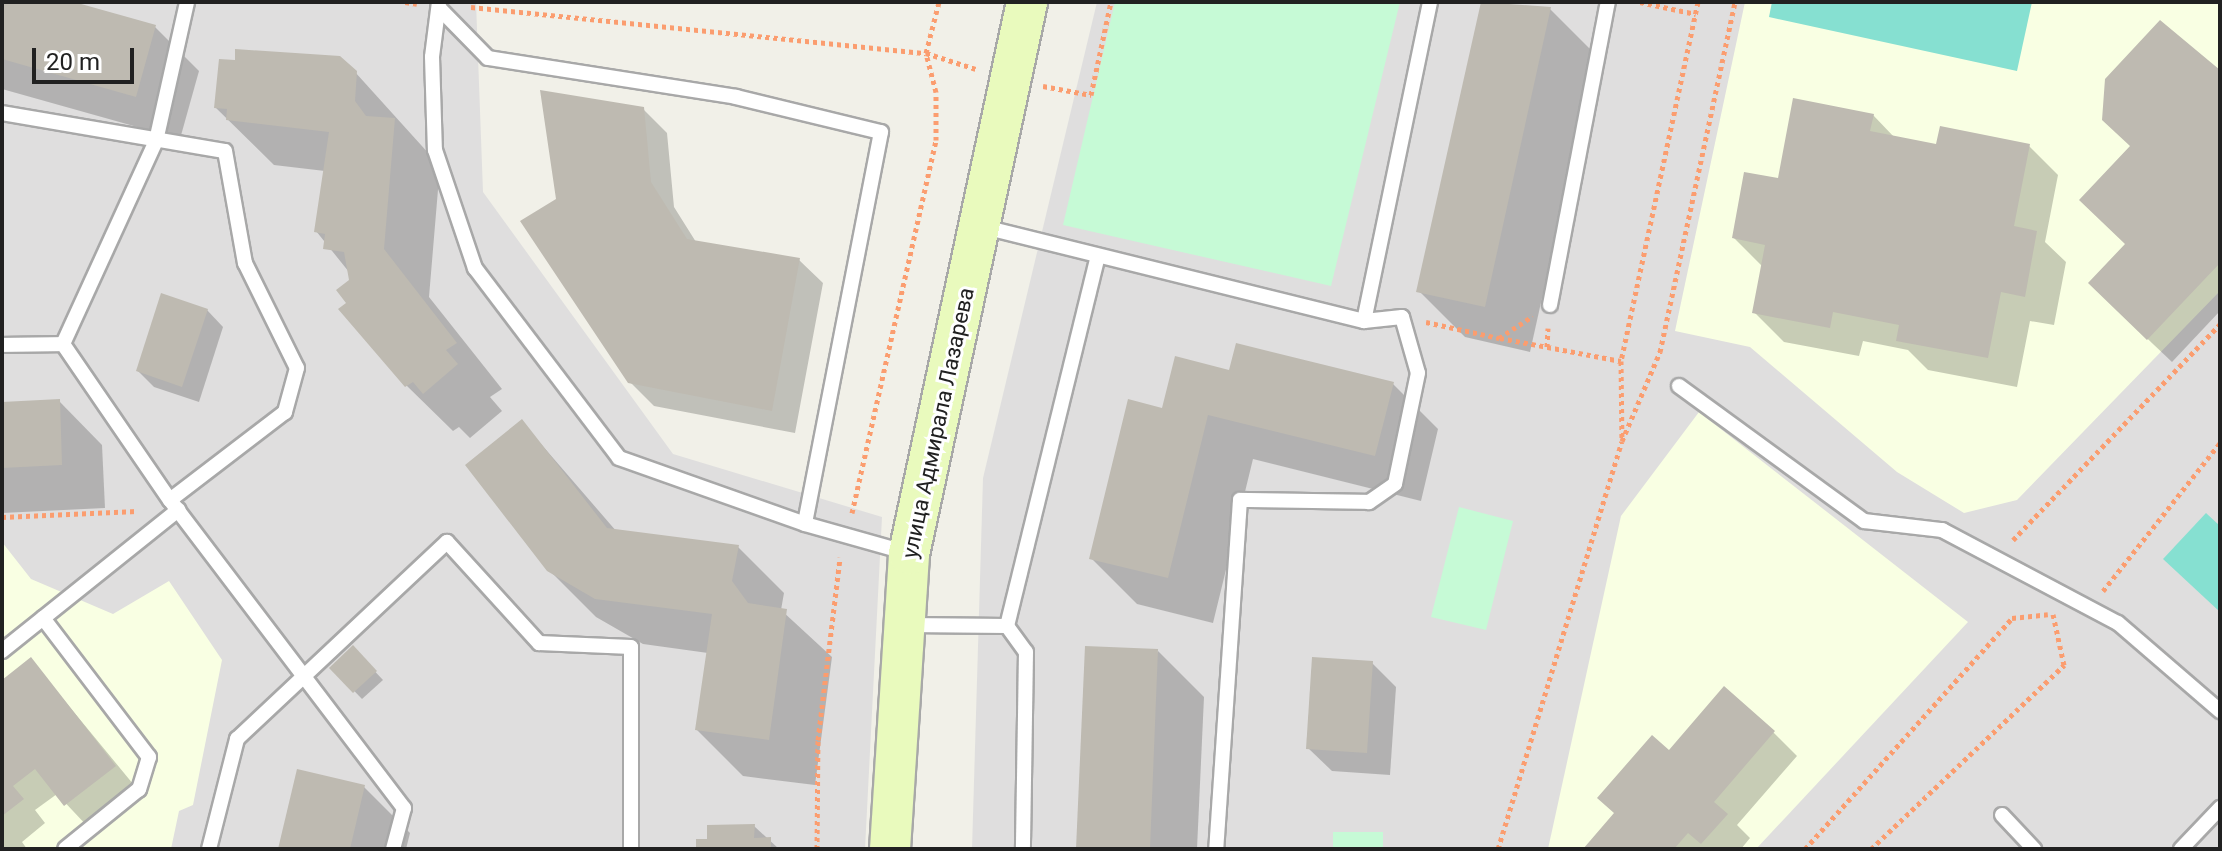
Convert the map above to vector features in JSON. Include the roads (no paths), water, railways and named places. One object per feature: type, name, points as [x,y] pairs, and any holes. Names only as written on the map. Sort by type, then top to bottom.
[{"type":"street","name":"улица Адмирала Лазарева","points":[[890,849],[909,554],[1027,2]]},
{"type":"lane","points":[[63,344],[156,141],[187,2]]},
{"type":"lane","points":[[1364,321],[1430,2]]},
{"type":"lane","points":[[1550,305],[1608,2]]},
{"type":"lane","points":[[439,5],[488,58],[736,97],[881,132],[805,524]]},
{"type":"lane","points":[[439,5],[432,57],[435,150],[475,268],[619,458],[805,524],[909,554]]},
{"type":"lane","points":[[2,113],[225,151],[245,263],[297,368],[285,412],[2,651]]},
{"type":"lane","points":[[980,226],[1364,321],[1402,317],[1418,373],[1395,484],[1369,502],[1240,500],[1216,849]]},
{"type":"lane","points":[[1023,849],[1026,652],[1007,626],[1098,256]]},
{"type":"lane","points":[[2,345],[63,344]]},
{"type":"lane","points":[[63,344],[174,505],[304,671],[404,808],[393,849]]},
{"type":"lane","points":[[1679,386],[1864,521],[1942,530],[2118,623],[2220,711]]},
{"type":"lane","points":[[209,849],[237,739],[304,671],[447,542],[539,643],[631,647],[631,849]]},
{"type":"lane","points":[[43,618],[149,757],[139,789],[65,849]]},
{"type":"lane","points":[[904,625],[1007,626]]},
{"type":"lane","points":[[2181,849],[2220,808]]},
{"type":"lane","points":[[2002,815],[2034,849]]}]
